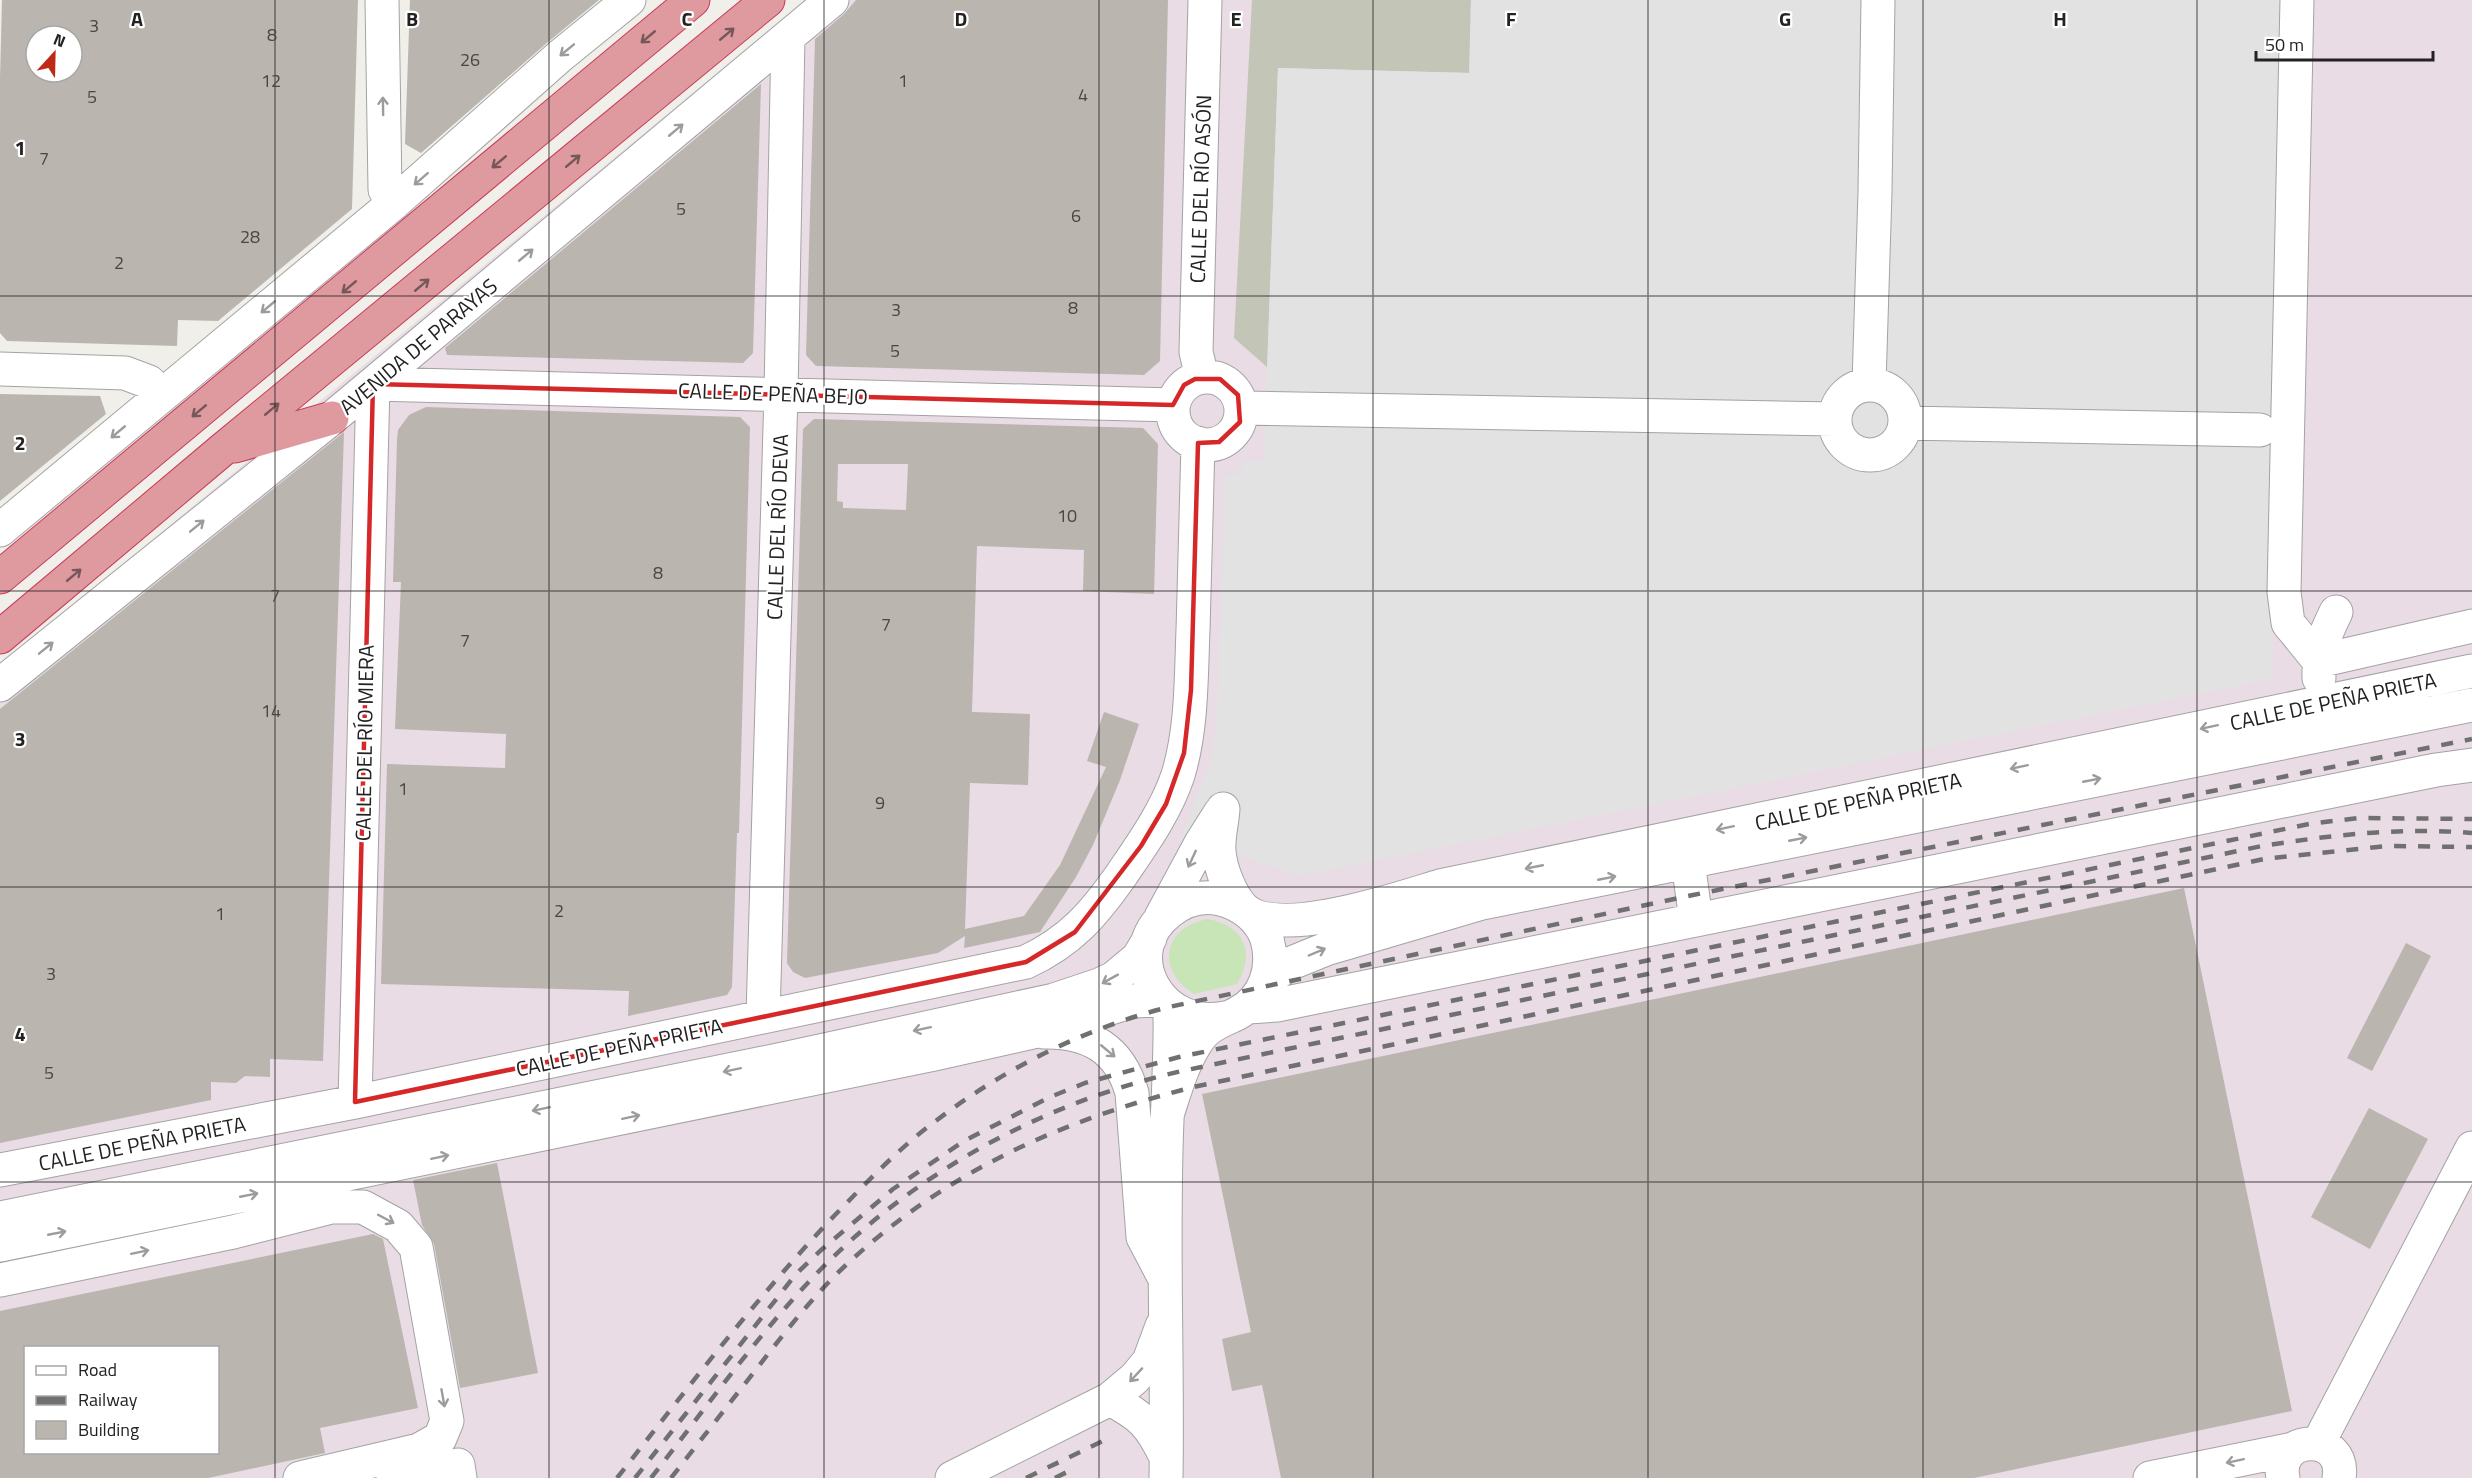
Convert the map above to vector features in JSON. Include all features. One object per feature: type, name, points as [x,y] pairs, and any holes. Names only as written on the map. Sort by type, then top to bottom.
[{"type":"highway","points":[[0,577],[693,0]]},
{"type":"highway","points":[[0,637],[222,450],[768,0]]},
{"type":"highway","points":[[222,450],[332,418]]},
{"type":"street","points":[[382,0],[385,190],[394,203]]},
{"type":"street","points":[[0,530],[394,203],[560,56],[629,0]]},
{"type":"street","name":"AVENIDA DE PARAYAS","points":[[0,685],[332,418],[832,0]]},
{"type":"street","name":"CALLE DEL RÍO ASÓN","points":[[1202,377],[1196,352],[1206,0]]},
{"type":"street","points":[[1869,384],[1878,0]]},
{"type":"street","points":[[2297,0],[2284,592],[2288,623],[2319,661]]},
{"type":"street","name":"CALLE DEL RÍO DEVA","points":[[763,1016],[781,393],[788,37]]},
{"type":"street","points":[[0,369],[125,373],[149,382],[162,395]]},
{"type":"street","points":[[1202,377],[1220,379],[1231,386],[1238,396],[1241,408],[1240,422],[1231,435],[1210,445],[1198,443],[1181,432],[1175,422],[1173,405],[1184,385],[1202,377]]},
{"type":"street","name":"CALLE DE PEÑA BEJO","points":[[373,384],[1173,405]]},
{"type":"street","name":"CALLE DEL RÍO MIERA","points":[[355,1102],[373,384]]},
{"type":"street","points":[[1869,384],[1893,393],[1900,403],[1905,423],[1900,438],[1891,449],[1880,454],[1863,455],[1852,451],[1841,442],[1834,419],[1837,407],[1844,397],[1853,389],[1869,384]]},
{"type":"street","points":[[1241,408],[1834,419]]},
{"type":"street","points":[[1905,423],[2260,430]]},
{"type":"street","name":"CALLE DE PEÑA PRIETA","points":[[0,1170],[355,1102],[1026,962],[1053,949],[1074,932],[1113,887],[1166,804],[1184,753],[1189,720],[1198,443]]},
{"type":"street","points":[[2329,702],[2319,682],[2319,661],[2323,639],[2336,612]]},
{"type":"street","points":[[2319,661],[2472,626]]},
{"type":"street","name":"CALLE DE PEÑA PRIETA","points":[[1245,909],[1278,921],[1365,909],[1440,886],[2472,671]]},
{"type":"street","name":"CALLE DE PEÑA PRIETA","points":[[1168,1112],[1182,1071],[1199,1038],[1206,1030],[1248,1002],[1289,964],[1326,949],[1482,903],[2472,705]]},
{"type":"street","points":[[0,1245],[328,1193],[1033,1032],[1132,1001],[1160,1000],[1192,1018],[1204,1021],[1248,1002],[1277,1005],[2436,770],[2472,765]]},
{"type":"street","points":[[1166,1467],[1165,1170],[1171,1016],[1148,973],[1147,961],[1153,932],[1201,843],[1223,810],[1219,849],[1225,878],[1265,934],[1270,949],[1270,965],[1248,1002]]},
{"type":"street","points":[[1688,862],[1696,920]]},
{"type":"street","points":[[1153,932],[1167,913],[1197,898],[1214,897],[1245,909]]},
{"type":"street","name":"CALLE DE PEÑA PRIETA","points":[[0,1218],[765,1063],[1054,1000],[1114,978],[1138,958],[1153,932]]},
{"type":"street","points":[[952,1478],[1110,1399],[1135,1378],[1149,1361],[1159,1335],[1167,1294],[1143,1238],[1132,1093],[1122,1066],[1109,1051],[1091,1040],[1064,1033],[1033,1032]]},
{"type":"street","points":[[2298,1457],[2472,1148]]},
{"type":"street","points":[[0,1280],[233,1232],[328,1193],[363,1207],[398,1226],[416,1247],[447,1421],[440,1438],[419,1450],[300,1478]]},
{"type":"street","points":[[1110,1399],[1136,1412],[1153,1432],[1166,1467]]},
{"type":"street","points":[[2150,1478],[2298,1457],[2328,1448],[2335,1455],[2339,1464],[2339,1478]]},
{"type":"street","points":[[393,1478],[458,1465],[460,1478]]},
{"type":"highlighted area","points":[[1195,379],[1220,379],[1238,395],[1240,422],[1219,442],[1198,443],[1191,690],[1184,753],[1166,804],[1141,846],[1075,932],[1026,962],[355,1102],[373,384],[1173,405],[1184,385]]},
{"type":"shaded area","points":[[805,0],[2472,0],[2472,1478],[0,1478],[0,666]]},
{"type":"shaded area","points":[[1252,0],[1471,0],[1470,73],[1278,68],[1267,367],[1234,338]]},
{"type":"shaded area","points":[[1471,0],[2288,0],[2272,679],[1300,876],[1182,837],[1212,758],[1217,712],[1225,476],[1241,474],[1244,460],[1264,461],[1278,68],[1469,73]]},
{"type":"green space","points":[[1208,919],[1220,922],[1238,934],[1246,951],[1246,961],[1237,984],[1194,994],[1173,973],[1169,962],[1170,950],[1181,931]]},
{"type":"building","points":[[2,0],[358,0],[352,209],[218,321],[178,320],[177,346],[7,341],[0,333]]},
{"type":"building","points":[[410,0],[599,0],[421,153],[405,144]]},
{"type":"building","points":[[856,0],[1168,0],[1160,361],[1144,375],[816,366],[806,355],[815,39],[844,14]]},
{"type":"building","points":[[761,84],[753,353],[743,363],[447,355],[445,348]]},
{"type":"building","points":[[0,394],[100,396],[106,414],[0,501]]},
{"type":"building","points":[[426,407],[740,417],[750,427],[739,833],[737,833],[732,987],[727,995],[628,1016],[629,991],[381,984],[387,764],[505,768],[506,734],[395,729],[401,582],[393,582],[397,440],[398,430],[409,415]]},
{"type":"building","points":[[814,419],[1143,428],[1158,444],[1154,594],[1083,591],[1084,550],[977,546],[972,712],[1030,714],[1028,785],[970,783],[965,929],[1024,916],[1060,865],[1106,767],[1087,761],[1104,712],[1139,724],[1120,780],[1093,845],[1076,877],[1040,932],[964,948],[965,936],[938,953],[805,978],[793,972],[787,963],[803,429]],"holes":[[[838,464],[908,464],[906,510],[843,508],[843,502],[837,501]]]},
{"type":"building","points":[[344,432],[323,1061],[270,1059],[270,1077],[245,1076],[236,1083],[211,1082],[211,1100],[0,1143],[0,709]]},
{"type":"building","points":[[2184,888],[2292,1411],[1974,1478],[1281,1478],[1262,1385],[1232,1391],[1222,1339],[1251,1332],[1202,1094]]},
{"type":"building","points":[[2406,943],[2431,956],[2372,1071],[2347,1058]]},
{"type":"building","points":[[2369,1108],[2428,1139],[2370,1249],[2311,1217]]},
{"type":"building","points":[[497,1163],[538,1373],[460,1388],[434,1244],[422,1225],[413,1180]]},
{"type":"building","points":[[373,1234],[383,1239],[418,1408],[320,1428],[325,1453],[208,1478],[0,1478],[0,1311]]},
{"type":"railway","points":[[617,1478],[722,1344],[777,1279],[834,1216],[896,1154],[937,1120],[990,1083],[1047,1052],[1107,1026],[1169,1007],[1693,895],[2472,739]]},
{"type":"railway","points":[[635,1478],[796,1274],[820,1251],[893,1189],[964,1141],[1050,1097],[1085,1083],[1179,1057],[2309,824],[2358,818],[2472,819]]},
{"type":"railway","points":[[651,1478],[777,1317],[823,1267],[861,1232],[901,1199],[944,1170],[1035,1120],[1083,1100],[1182,1071],[2262,846],[2367,833],[2419,831],[2472,833]]},
{"type":"railway","points":[[671,1478],[811,1301],[846,1265],[885,1231],[967,1175],[1010,1152],[1101,1115],[1198,1086],[2264,859],[2386,846],[2472,847]]},
{"type":"railway","points":[[1026,1478],[1107,1439]]},
{"type":"railway","points":[[1055,1478],[1069,1471]]}]
